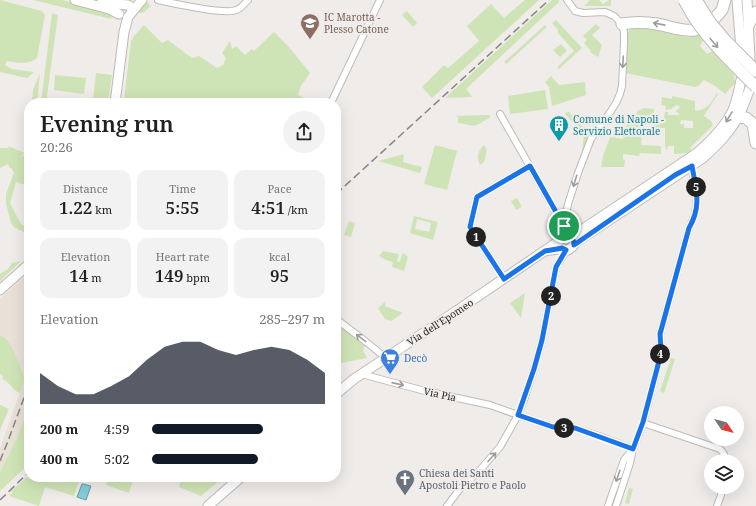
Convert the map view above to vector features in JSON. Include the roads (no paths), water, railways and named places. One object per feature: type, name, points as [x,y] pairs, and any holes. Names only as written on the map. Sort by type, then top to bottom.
[{"type":"highway","points":[[684,0],[696,21],[714,44],[753,87]]},
{"type":"highway","points":[[696,0],[724,40],[756,71]]},
{"type":"highway","points":[[714,18],[722,10],[726,0]]},
{"type":"highway","points":[[749,24],[756,12]]},
{"type":"highway","points":[[622,24],[646,22],[680,29],[695,30]]},
{"type":"highway","points":[[738,117],[746,118],[753,124],[756,143]]},
{"type":"street","points":[[75,0],[125,15]]},
{"type":"street","points":[[97,0],[112,4],[127,3],[132,10],[125,15]]},
{"type":"street","points":[[117,98],[125,15],[142,0]]},
{"type":"street","points":[[158,0],[230,12],[237,10],[248,0]]},
{"type":"street","points":[[333,98],[380,0]]},
{"type":"street","points":[[447,506],[459,490],[480,470],[500,447],[518,415],[534,369],[542,340],[556,267],[565,239],[568,204],[591,139],[616,103],[622,86],[624,32],[622,24],[618,19],[604,12],[583,13],[575,10],[567,0]]},
{"type":"street","points":[[737,0],[741,49]]},
{"type":"street","points":[[748,0],[750,58]]},
{"type":"street","points":[[565,239],[577,233],[697,153],[710,142],[719,132],[733,110],[738,96],[741,80]]},
{"type":"street","points":[[565,239],[692,166],[702,158],[727,134],[738,117],[753,87]]},
{"type":"street","points":[[500,114],[530,166],[565,239]]},
{"type":"street","points":[[504,279],[470,227],[477,197],[530,166]]},
{"type":"street","points":[[616,506],[633,449],[643,422],[661,350],[660,334],[689,228],[694,219],[697,204],[696,187],[692,166]]},
{"type":"street","name":"Via dell'Epomeo","points":[[341,390],[361,374],[565,239]]},
{"type":"street","points":[[0,290],[24,268]]},
{"type":"street","points":[[341,323],[386,358]]},
{"type":"street","name":"Via Pia","points":[[361,374],[490,405],[553,427],[575,428],[633,449]]},
{"type":"street","points":[[643,422],[720,449],[724,454]]},
{"type":"street","points":[[608,506],[624,460],[633,449]]},
{"type":"street","points":[[208,506],[235,482]]},
{"type":"street","points":[[717,506],[721,494]]},
{"type":"water","points":[[82,484],[91,486],[86,500],[77,497]]},
{"type":"railway","points":[[341,189],[549,0]]},
{"type":"railway","points":[[0,461],[24,398]]},
{"type":"railway","points":[[0,500],[24,477]]},
{"type":"place","name":"IC Marotta - Plesso Catone","points":[[310,40]]},
{"type":"place","name":"Comune di Napoli - Servizio Elettorale","points":[[559,142]]},
{"type":"place","name":"Decò","points":[[390,375]]},
{"type":"place","name":"Chiesa dei Santi Apostoli Pietro e Paolo","points":[[405,496]]}]
